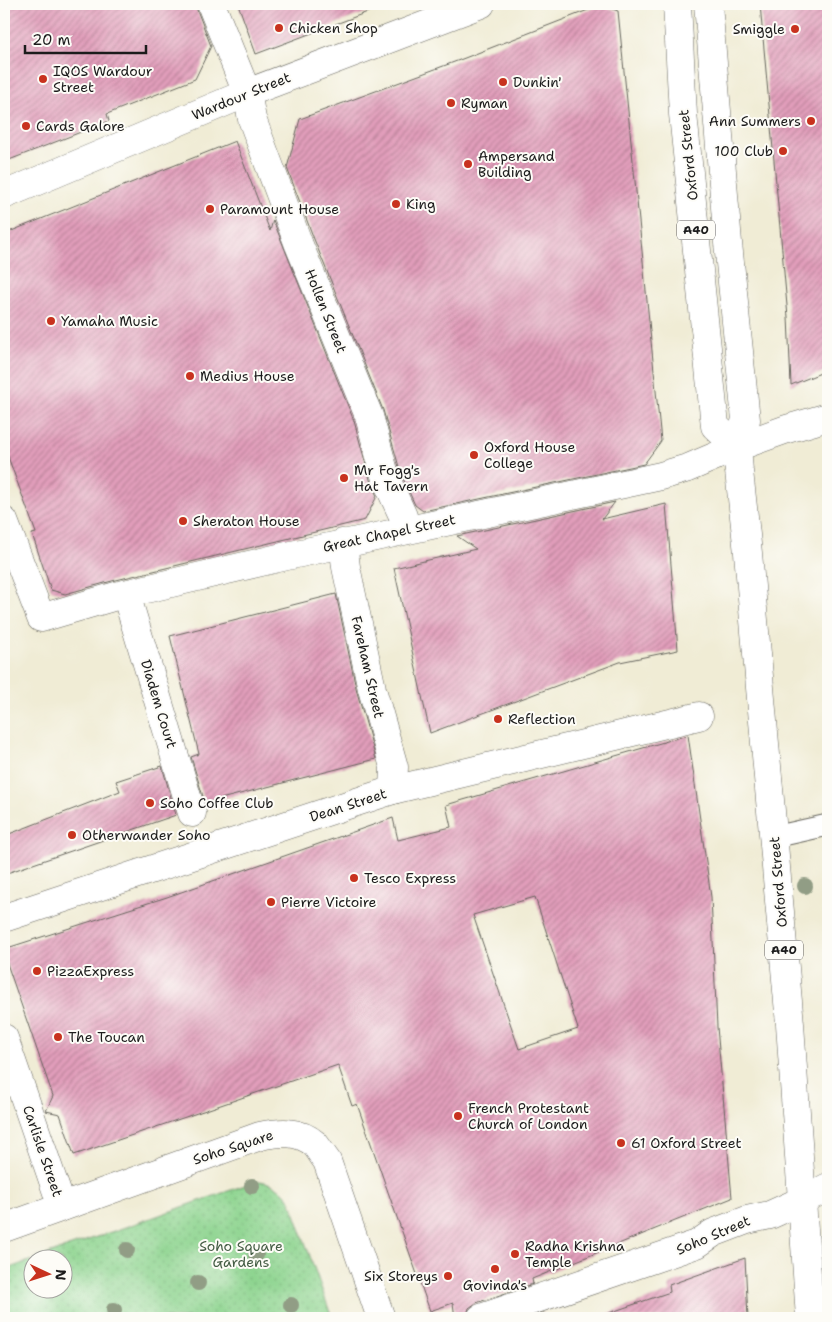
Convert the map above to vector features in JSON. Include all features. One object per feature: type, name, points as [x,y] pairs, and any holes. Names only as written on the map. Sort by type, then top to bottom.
[{"type":"street","name":"Hollen Street","points":[[211,4],[247,93],[252,119],[299,244],[369,416],[386,479],[403,516],[406,530]]},
{"type":"street","name":"Wardour Street","points":[[4,195],[247,93],[481,4]]},
{"type":"street","name":"Oxford Street","points":[[677,4],[683,114],[716,426],[737,447]]},
{"type":"street","name":"Oxford Street","points":[[708,4],[727,234],[746,420],[737,447],[774,837],[803,1200],[816,1303]]},
{"type":"street","name":"Great Chapel Street","points":[[4,521],[41,618],[126,594],[343,543],[661,476],[688,468],[737,447],[787,429],[828,417]]},
{"type":"street","name":"Fareham Street","points":[[343,543],[346,567],[372,689],[394,767],[393,790]]},
{"type":"street","name":"Diadem Court","points":[[126,594],[192,813]]},
{"type":"street","name":"Dean Street","points":[[4,918],[393,790],[699,716]]},
{"type":"street","name":"Carlisle Street","points":[[4,1038],[62,1207]]},
{"type":"street","name":"Soho Square","points":[[4,1228],[260,1136],[278,1132],[297,1134],[315,1144],[327,1161],[381,1318]]},
{"type":"street","name":"Soho Street","points":[[482,1318],[697,1244],[713,1232],[747,1220],[770,1215],[828,1187]]},
{"type":"lane","points":[[774,837],[828,825]]},
{"type":"green space","name":"Soho Square Gardens","points":[[260,1181],[269,1183],[277,1187],[290,1200],[332,1318],[4,1318],[4,1270],[22,1264],[22,1300],[72,1300],[72,1250],[60,1250]]},
{"type":"building","points":[[4,4],[196,4],[211,46],[195,79],[107,114],[109,121],[4,162]]},
{"type":"building","name":"Chicken Shop","points":[[238,4],[381,4],[381,7],[256,54]]},
{"type":"building","points":[[760,4],[823,4],[824,22],[828,22],[828,370],[791,385],[788,317]]},
{"type":"building","points":[[601,5],[618,11],[661,441],[644,464],[423,511],[415,505],[401,474],[383,410],[287,168],[300,119]]},
{"type":"building","points":[[235,141],[270,231],[273,220],[354,421],[371,483],[377,496],[365,520],[65,594],[51,590],[32,534],[36,533],[4,446],[4,234]]},
{"type":"building","points":[[615,502],[602,519],[666,504],[678,650],[620,662],[430,733],[394,568],[476,549],[457,536]]},
{"type":"building","points":[[336,594],[357,692],[376,759],[205,803],[191,757],[199,754],[170,636]]},
{"type":"building","points":[[688,735],[711,897],[717,1027],[732,1198],[532,1279],[533,1284],[476,1303],[469,1308],[466,1318],[455,1318],[453,1303],[430,1311],[357,1104],[352,1106],[338,1065],[74,1155],[60,1114],[46,1111],[53,1096],[4,955],[4,949],[167,897],[393,818],[398,840],[451,827],[446,805]],"holes":[[[535,897],[578,1029],[519,1049],[473,915]]]},
{"type":"building","points":[[162,766],[176,815],[4,874],[4,836],[120,791],[116,781]]},
{"type":"building","points":[[745,1258],[748,1318],[610,1318],[609,1313],[670,1292],[669,1285]]},
{"type":"building","points":[[544,1313],[546,1318],[528,1318]]},
{"type":"place","name":"Chicken Shop","points":[[279,28]]},
{"type":"place","name":"Smiggle","points":[[795,29]]},
{"type":"place","name":"IQOS Wardour Street","points":[[43,79]]},
{"type":"place","name":"Dunkin'","points":[[503,82]]},
{"type":"place","name":"Ryman","points":[[451,103]]},
{"type":"place","name":"Ann Summers","points":[[811,121]]},
{"type":"place","name":"Cards Galore","points":[[26,126]]},
{"type":"place","name":"100 Club","points":[[783,151]]},
{"type":"place","name":"Ampersand Building","points":[[468,164]]},
{"type":"place","name":"King","points":[[396,204]]},
{"type":"place","name":"Paramount House","points":[[210,209]]},
{"type":"place","name":"Yamaha Music","points":[[51,321]]},
{"type":"place","name":"Medius House","points":[[190,376]]},
{"type":"place","name":"Oxford House College","points":[[474,455]]},
{"type":"place","name":"Mr Fogg's Hat Tavern","points":[[344,478]]},
{"type":"place","name":"Sheraton House","points":[[183,521]]},
{"type":"place","name":"Reflection","points":[[498,719]]},
{"type":"place","name":"Soho Coffee Club","points":[[150,803]]},
{"type":"place","name":"Otherwander Soho","points":[[72,835]]},
{"type":"place","name":"Tesco Express","points":[[354,878]]},
{"type":"place","name":"Pierre Victoire","points":[[271,902]]},
{"type":"place","name":"PizzaExpress","points":[[37,971]]},
{"type":"place","name":"The Toucan","points":[[58,1037]]},
{"type":"place","name":"French Protestant Church of London","points":[[458,1116]]},
{"type":"place","name":"61 Oxford Street","points":[[621,1143]]},
{"type":"place","name":"Radha Krishna Temple","points":[[515,1254]]},
{"type":"place","name":"Govinda's","points":[[495,1269]]},
{"type":"place","name":"Six Storeys","points":[[448,1276]]}]
